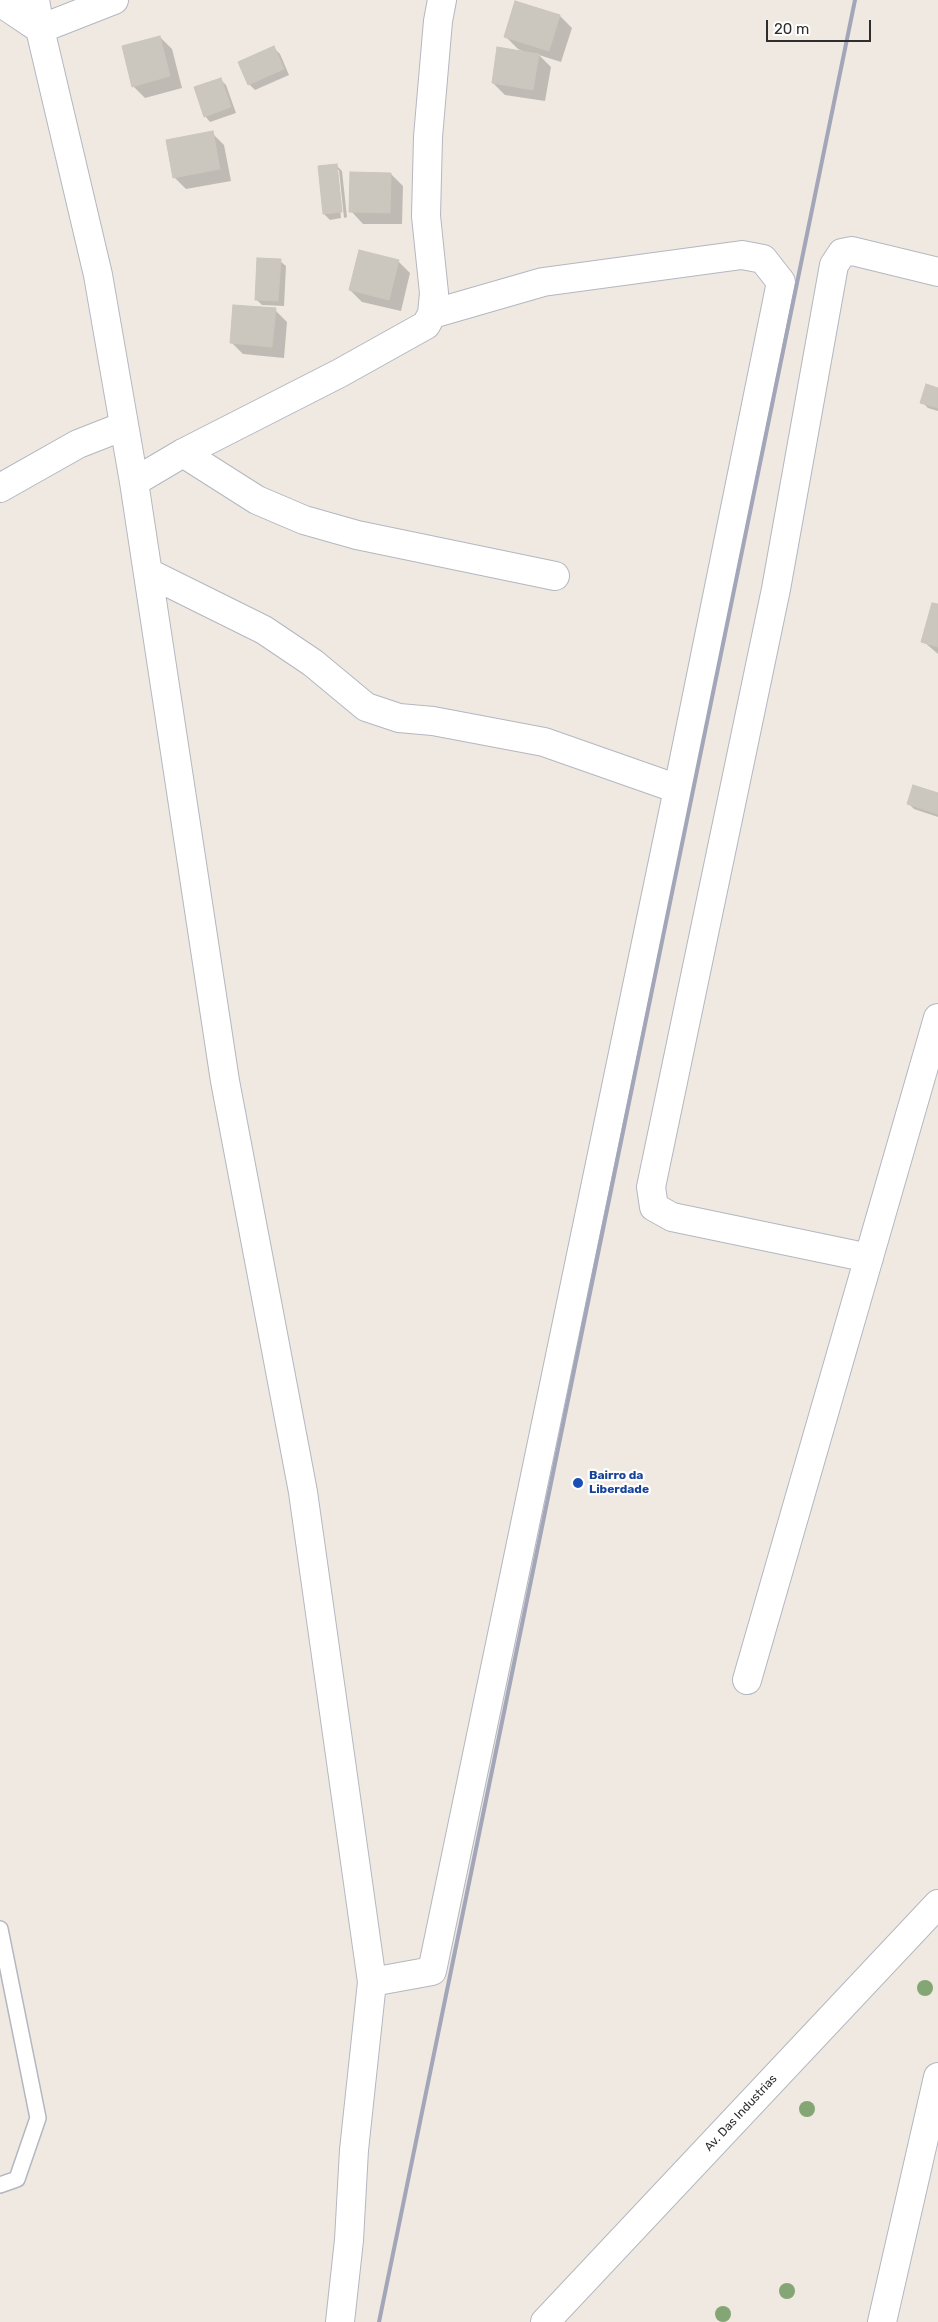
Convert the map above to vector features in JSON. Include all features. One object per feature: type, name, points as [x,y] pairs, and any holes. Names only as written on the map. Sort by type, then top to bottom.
[{"type":"street","points":[[36,0],[40,29],[98,275],[134,482],[225,1081],[303,1492],[372,1982],[354,2150],[349,2240],[340,2322]]},
{"type":"street","points":[[40,29],[114,0]]},
{"type":"street","points":[[134,482],[183,453],[402,340],[426,325],[432,314],[434,293],[426,216],[428,136],[438,20],[442,0]]},
{"type":"street","points":[[0,2],[40,29]]},
{"type":"street","points":[[869,1258],[672,1217],[654,1207],[651,1187],[776,589],[834,265],[842,253],[852,251],[938,272]]},
{"type":"street","points":[[372,1982],[432,1971],[678,789],[781,282],[763,259],[742,255],[543,282],[432,314]]},
{"type":"street","points":[[0,488],[78,444],[124,426]]},
{"type":"street","points":[[183,453],[257,500],[304,520],[357,535],[555,576]]},
{"type":"street","points":[[149,573],[264,630],[313,663],[366,707],[399,718],[433,721],[544,742],[678,789]]},
{"type":"street","points":[[747,1680],[938,1018]]},
{"type":"street","name":"Av. Das Industrias","points":[[545,2322],[938,1904]]},
{"type":"street","points":[[882,2322],[938,2077]]},
{"type":"lane","points":[[0,1929],[38,2118],[17,2179],[0,2185]]},
{"type":"building","points":[[515,1],[560,15],[549,51],[504,37]]},
{"type":"building","points":[[160,36],[170,76],[132,87],[122,46]]},
{"type":"building","points":[[274,46],[284,69],[248,85],[238,62]]},
{"type":"building","points":[[497,47],[539,54],[533,90],[492,83]]},
{"type":"building","points":[[221,78],[231,107],[204,117],[194,87]]},
{"type":"building","points":[[213,131],[220,169],[173,178],[166,140]]},
{"type":"building","points":[[337,164],[342,212],[323,214],[318,166]]},
{"type":"building","points":[[350,172],[391,173],[390,213],[349,212]]},
{"type":"building","points":[[359,250],[399,260],[389,300],[349,290]]},
{"type":"building","points":[[257,258],[281,259],[278,301],[255,300]]},
{"type":"building","points":[[233,305],[276,308],[272,347],[230,343]]},
{"type":"building","points":[[926,384],[938,388],[938,408],[920,403]]},
{"type":"building","points":[[932,603],[938,604],[938,647],[921,642]]},
{"type":"building","points":[[913,785],[938,793],[938,814],[907,804]]},
{"type":"railway","points":[[379,2322],[855,0]]},
{"type":"place","name":"Bairro da Liberdade","points":[[578,1483]]}]
